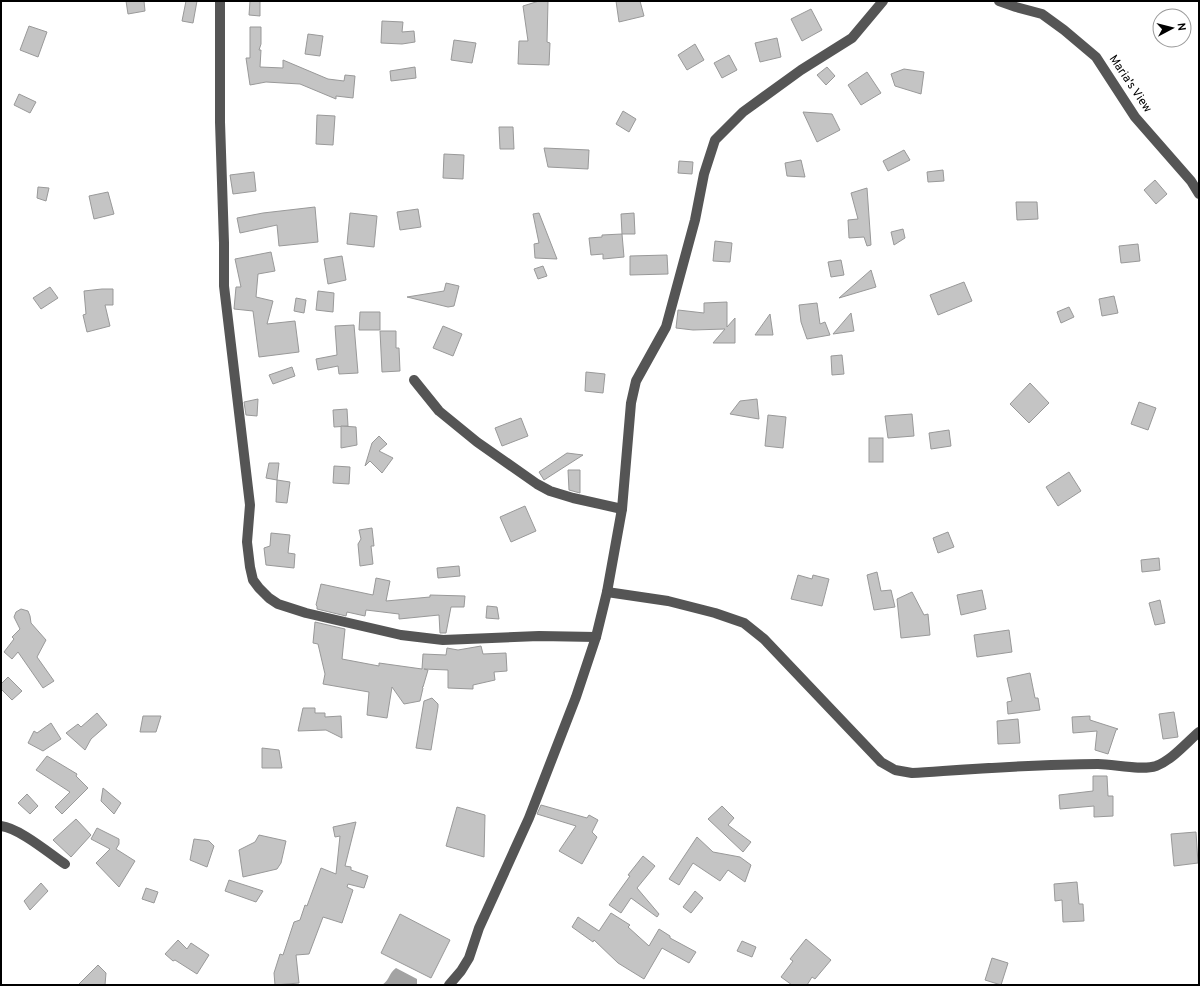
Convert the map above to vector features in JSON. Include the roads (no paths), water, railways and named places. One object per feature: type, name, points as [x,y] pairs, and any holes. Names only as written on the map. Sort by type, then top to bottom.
[{"type":"street","points":[[220,1],[220,122],[224,286],[250,505],[247,542],[253,580],[258,588],[278,604],[401,635],[444,640],[539,636],[596,637]]},
{"type":"street","points":[[449,985],[461,971],[469,958],[479,928],[529,818],[576,697],[596,637],[607,592],[622,509],[630,403],[636,381],[666,327],[695,220],[704,174],[715,140],[743,112],[801,70],[852,38],[883,1]]},
{"type":"street","name":"Maria's View","points":[[1000,1],[1042,14],[1096,57],[1135,117],[1191,181],[1199,194]]},
{"type":"street","points":[[414,380],[440,411],[477,442],[536,484],[550,491],[573,498],[622,509]]},
{"type":"street","points":[[607,592],[668,601],[715,613],[744,623],[764,639],[881,762],[896,770],[912,773],[1100,764],[1136,767],[1155,766],[1169,758],[1199,732]]},
{"type":"street","points":[[1,826],[6,826],[16,831],[65,864]]}]
